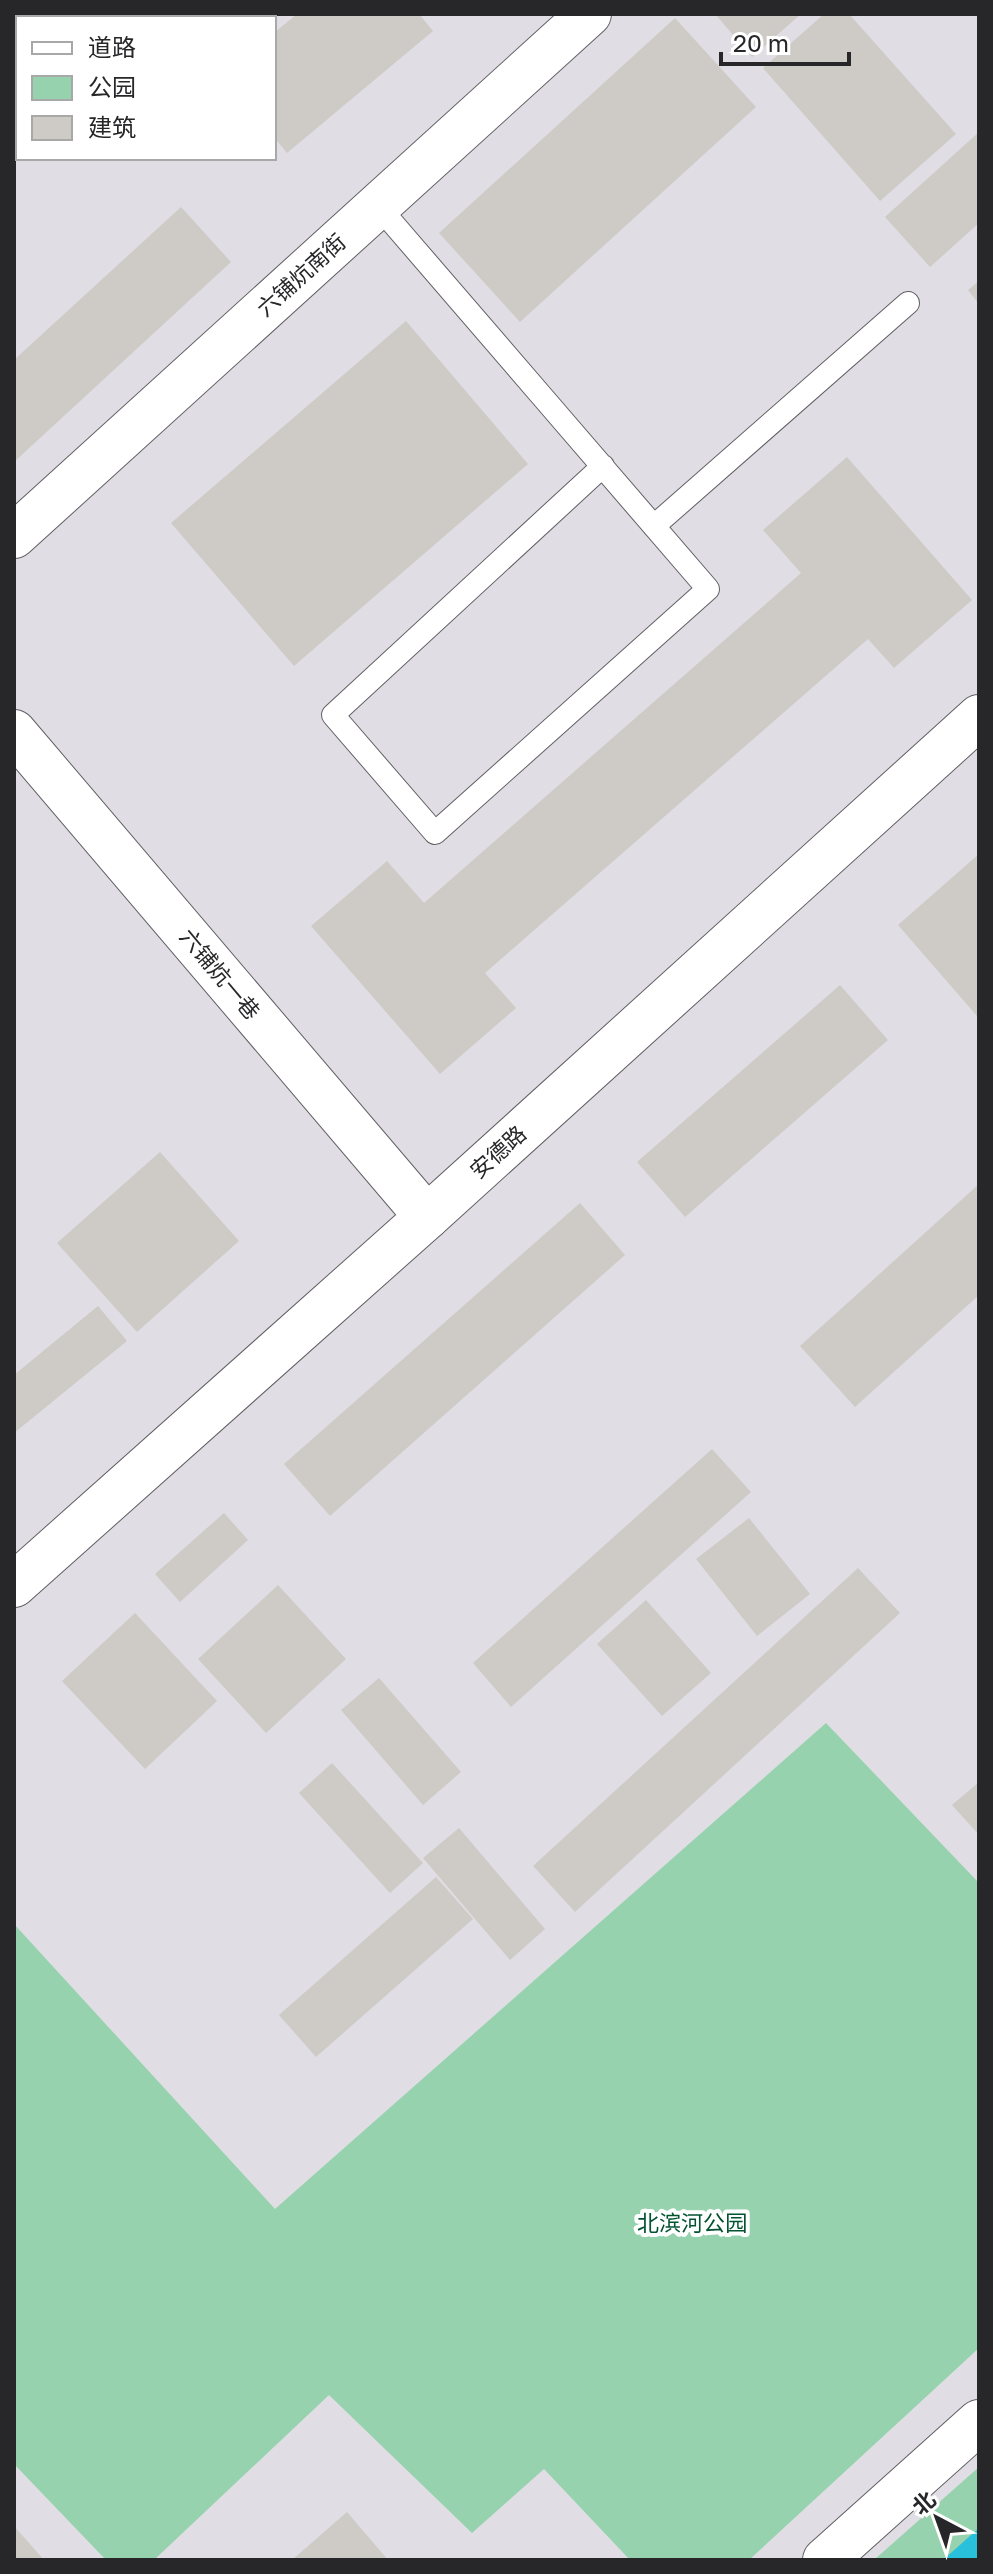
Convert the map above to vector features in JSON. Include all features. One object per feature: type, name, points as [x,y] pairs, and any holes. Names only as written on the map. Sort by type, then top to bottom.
[{"type":"street","name":"六铺炕南街","points":[[14,536],[589,14]]},
{"type":"street","name":"安德路","points":[[14,1585],[427,1217],[979,717]]},
{"type":"street","name":"六铺炕一巷","points":[[14,732],[427,1217]]},
{"type":"street","points":[[825,2560],[979,2422]]},
{"type":"lane","points":[[378,206],[603,466],[708,589],[435,833],[333,715],[603,466]]},
{"type":"lane","points":[[654,526],[908,303]]},
{"type":"green space","name":"北滨河公园","points":[[826,1723],[979,1883],[979,2348],[749,2560],[630,2560],[544,2469],[472,2533],[329,2395],[154,2560],[106,2560],[14,2464],[14,1924],[275,2209]]},
{"type":"green space","points":[[979,2467],[979,2560],[874,2560]]},
{"type":"water","points":[[979,2528],[979,2560],[943,2560]]},
{"type":"building","points":[[297,14],[419,14],[433,31],[287,153],[276,139],[276,31]]},
{"type":"building","points":[[715,14],[801,14],[752,57]]},
{"type":"building","points":[[824,14],[849,14],[956,134],[880,201],[763,68]]},
{"type":"building","points":[[675,18],[756,107],[520,322],[439,233]]},
{"type":"building","points":[[16,91],[16,128],[14,126]]},
{"type":"building","points":[[979,132],[979,223],[930,267],[885,217]]},
{"type":"building","points":[[181,207],[231,262],[14,462],[14,360]]},
{"type":"building","points":[[979,281],[979,304],[968,290]]},
{"type":"building","points":[[406,321],[528,464],[294,666],[171,523]]},
{"type":"building","points":[[847,457],[972,600],[894,668],[868,639],[485,973],[516,1008],[440,1074],[311,926],[387,861],[424,903],[801,573],[763,530]]},
{"type":"building","points":[[979,854],[979,1014],[977,1016],[898,925]]},
{"type":"building","points":[[840,985],[888,1040],[685,1217],[637,1162]]},
{"type":"building","points":[[160,1152],[239,1241],[137,1332],[57,1243]]},
{"type":"building","points":[[979,1184],[979,1295],[855,1407],[800,1346]]},
{"type":"building","points":[[580,1203],[625,1255],[330,1516],[284,1464]]},
{"type":"building","points":[[98,1306],[127,1341],[14,1433],[14,1375]]},
{"type":"building","points":[[712,1449],[751,1492],[511,1707],[473,1663]]},
{"type":"building","points":[[224,1513],[248,1540],[180,1602],[155,1574]]},
{"type":"building","points":[[749,1518],[810,1594],[757,1636],[696,1559]]},
{"type":"building","points":[[858,1568],[900,1613],[575,1912],[533,1866]]},
{"type":"building","points":[[278,1585],[346,1659],[266,1733],[198,1659]]},
{"type":"building","points":[[646,1600],[711,1673],[662,1716],[597,1644]]},
{"type":"building","points":[[135,1613],[217,1701],[145,1769],[62,1681]]},
{"type":"building","points":[[379,1678],[461,1772],[423,1805],[341,1710]]},
{"type":"building","points":[[332,1763],[423,1863],[390,1893],[299,1793]]},
{"type":"building","points":[[979,1782],[979,1835],[952,1805]]},
{"type":"building","points":[[459,1828],[545,1929],[510,1960],[423,1858]]},
{"type":"building","points":[[436,1877],[473,1919],[316,2057],[279,2015]]},
{"type":"building","points":[[347,2512],[388,2560],[292,2560]]},
{"type":"building","points":[[14,2526],[44,2560],[14,2560]]}]
